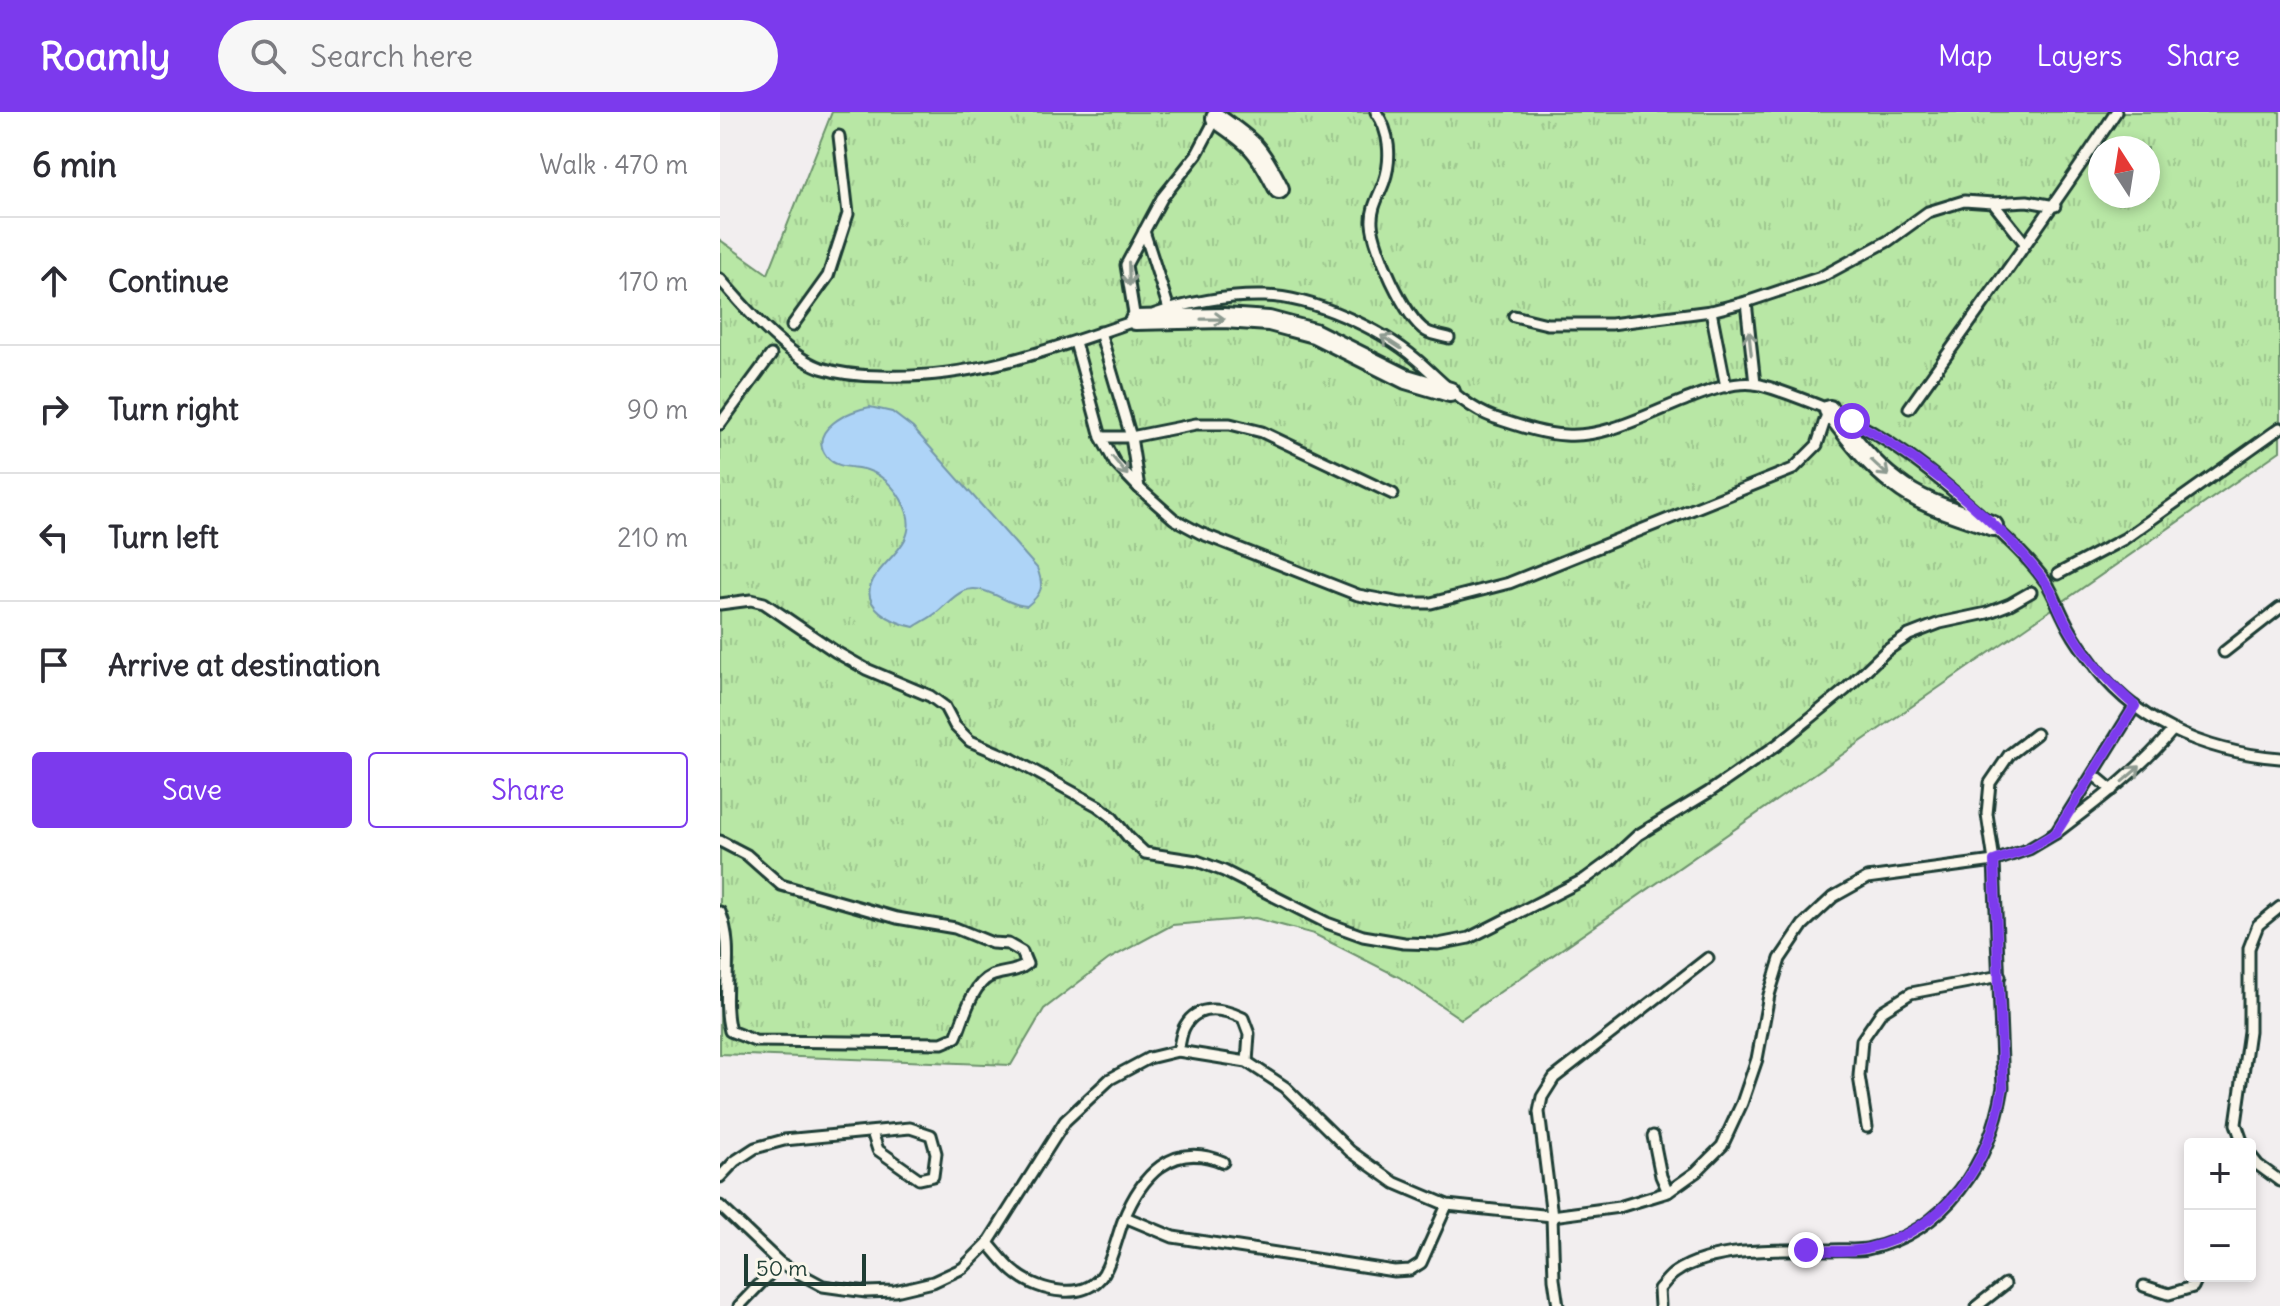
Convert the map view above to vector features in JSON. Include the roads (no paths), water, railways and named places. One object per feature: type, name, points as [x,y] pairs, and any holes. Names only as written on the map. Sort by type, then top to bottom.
[{"type":"street","points":[[1216,115],[1260,153],[1279,189]]},
{"type":"street","points":[[1135,320],[1224,318],[1269,321],[1314,333],[1406,379],[1450,392]]},
{"type":"street","points":[[1829,410],[1863,453],[1898,485],[1932,504],[1993,526]]},
{"type":"lane","points":[[1376,112],[1386,130],[1390,151],[1385,178],[1373,208],[1372,224],[1378,248],[1409,313],[1426,332],[1449,338]]},
{"type":"lane","points":[[1909,408],[2025,243],[2055,206],[2116,112]]},
{"type":"lane","points":[[1135,320],[1126,265],[1162,198],[1197,154],[1216,115]]},
{"type":"lane","points":[[792,326],[828,276],[848,214],[839,136]]},
{"type":"lane","points":[[1514,316],[1547,324],[1611,324],[1711,311],[1821,277],[1888,241],[1928,212],[1964,201],[2027,201],[2055,206]]},
{"type":"lane","points":[[1993,203],[2025,243]]},
{"type":"lane","points":[[1144,231],[1169,309]]},
{"type":"lane","points":[[720,279],[767,330],[801,356],[818,367],[854,375],[911,378],[969,371],[1044,353],[1169,309],[1215,299],[1267,296],[1315,306],[1372,330],[1414,357],[1450,392],[1490,416],[1531,429],[1566,435],[1594,433],[1726,387],[1755,384],[1829,410],[1875,433],[1936,474],[2023,555],[2047,584],[2065,622],[2090,660],[2109,683],[2135,706],[2172,731],[2206,745],[2280,758]]},
{"type":"lane","points":[[1746,302],[1755,384]]},
{"type":"lane","points":[[1711,311],[1726,387]]},
{"type":"lane","points":[[1100,332],[1131,437],[1139,488]]},
{"type":"lane","points":[[1075,342],[1101,437],[1115,463],[1174,519],[1200,533],[1344,590],[1401,603],[1431,603],[1509,583],[1793,469],[1817,445],[1829,410]]},
{"type":"lane","points":[[720,424],[771,355]]},
{"type":"lane","points":[[1101,437],[1131,437],[1196,424],[1230,424],[1262,432],[1393,494]]},
{"type":"lane","points":[[2058,574],[2124,539],[2280,428]]},
{"type":"lane","points":[[720,604],[751,600],[764,603],[866,669],[930,696],[945,707],[955,726],[970,741],[1012,759],[1098,806],[1145,853],[1197,861],[1327,923],[1363,936],[1404,943],[1438,944],[1469,938],[1585,879],[1638,835],[1709,792],[1777,745],[1845,690],[1886,651],[1909,635],[1940,623],[1987,613],[2031,592]]},
{"type":"lane","points":[[2224,652],[2280,608]]},
{"type":"lane","points":[[2056,833],[2135,706]]},
{"type":"lane","points":[[720,1206],[780,1263],[823,1286],[866,1292],[895,1291],[933,1282],[963,1268],[988,1243],[1065,1121],[1110,1079],[1149,1058],[1178,1051],[1247,1062],[1285,1087],[1350,1151],[1395,1183],[1447,1205],[1552,1216],[1619,1207],[1668,1192],[1696,1172],[1722,1146],[1742,1103],[1757,1059],[1769,995],[1780,959],[1803,925],[1833,897],[1867,878],[1994,861],[2029,849],[2056,833],[2112,790],[2172,731]]},
{"type":"lane","points":[[1660,1306],[1659,1289],[1675,1272],[1706,1259],[1776,1250],[1866,1249],[1908,1234],[1940,1212],[1966,1185],[1985,1150],[1998,1115],[2003,1087],[1994,861],[1987,814],[1990,783],[2009,755],[2036,734]]},
{"type":"lane","points":[[2094,775],[2112,790]]},
{"type":"lane","points":[[720,842],[747,855],[781,885],[897,918],[955,928],[992,943],[1008,944],[1022,952],[1027,964],[1020,970],[988,977],[977,989],[956,1037],[951,1041],[755,1041],[730,1031],[726,1022],[723,1009],[726,942],[720,912]]},
{"type":"lane","points":[[2241,1138],[2236,1124],[2249,1031],[2249,948],[2258,925],[2280,907]]},
{"type":"lane","points":[[1558,1306],[1552,1216],[1539,1112],[1542,1097],[1554,1078],[1708,958]]},
{"type":"lane","points":[[1867,1127],[1859,1076],[1862,1040],[1882,1011],[1911,993],[2000,976]]},
{"type":"lane","points":[[1178,1051],[1185,1025],[1200,1012],[1223,1009],[1243,1018],[1249,1034],[1247,1062]]},
{"type":"lane","points":[[720,1177],[735,1161],[755,1148],[784,1140],[910,1128],[931,1135],[936,1153],[933,1176],[919,1179],[878,1150],[872,1132]]},
{"type":"lane","points":[[1653,1136],[1661,1176],[1668,1192]]},
{"type":"lane","points":[[988,1243],[1018,1275],[1044,1288],[1071,1292],[1093,1286],[1105,1272],[1125,1217],[1144,1182],[1164,1162],[1184,1154],[1206,1154],[1223,1162]]},
{"type":"lane","points":[[2256,1170],[2280,1181]]},
{"type":"lane","points":[[1125,1217],[1173,1237],[1394,1271],[1410,1270],[1421,1263],[1447,1205]]},
{"type":"lane","points":[[739,1306],[780,1263]]},
{"type":"lane","points":[[2144,1286],[2169,1294],[2193,1287],[2195,1282]]},
{"type":"lane","points":[[1977,1306],[2005,1284]]},
{"type":"water","points":[[870,407],[892,412],[913,428],[1037,568],[1041,589],[1027,606],[970,589],[958,594],[914,627],[897,622],[874,606],[870,598],[873,580],[904,542],[909,524],[907,513],[901,499],[886,481],[867,470],[836,464],[827,457],[822,447],[822,438],[833,423],[852,412]]}]
